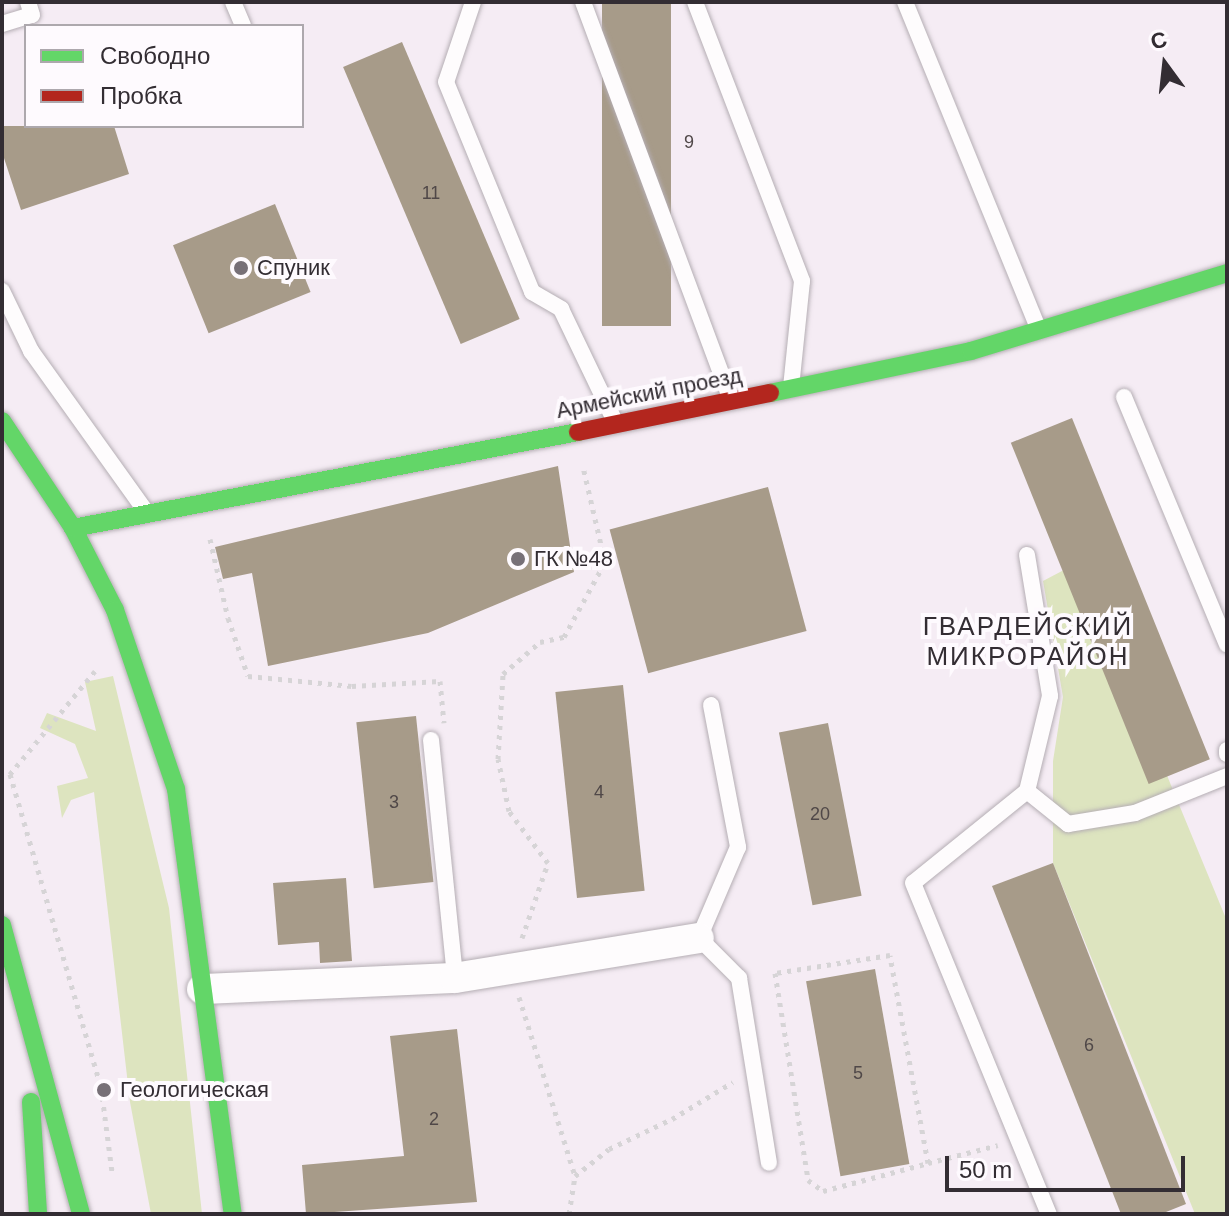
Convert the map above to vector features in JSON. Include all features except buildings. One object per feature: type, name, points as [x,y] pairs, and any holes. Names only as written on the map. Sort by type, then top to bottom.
[{"type":"street","name":"Армейский проезд","points":[[73,528],[617,425],[1041,333],[1227,273]]},
{"type":"street","points":[[2,421],[73,528],[124,636],[176,789],[233,1214]]},
{"type":"street","points":[[2,925],[81,1214]]},
{"type":"street","points":[[202,989],[455,978],[699,938]]},
{"type":"street","points":[[26,1016],[38,1214]]},
{"type":"street","points":[[26,1016],[66,1214]]},
{"type":"lane","points":[[2,24],[32,15],[28,2]]},
{"type":"lane","points":[[233,2],[242,24]]},
{"type":"lane","points":[[473,2],[446,82],[532,292],[561,309],[617,425]]},
{"type":"lane","points":[[583,2],[731,401]]},
{"type":"lane","points":[[695,2],[802,281],[791,388]]},
{"type":"lane","points":[[905,2],[1041,333]]},
{"type":"lane","points":[[2,291],[31,351],[147,514]]},
{"type":"lane","points":[[1124,397],[1227,644]]},
{"type":"lane","points":[[1027,555],[1050,696],[1027,791],[913,883],[1049,1214]]},
{"type":"lane","points":[[711,705],[738,847],[699,938],[739,978],[769,1163]]},
{"type":"lane","points":[[431,740],[455,978]]},
{"type":"lane","points":[[1027,791],[1068,824],[1135,813],[1227,776]]},
{"type":"path","points":[[569,1214],[575,1176],[511,969],[548,863],[509,811],[498,759],[503,674],[540,642],[564,637],[605,562],[576,433]]},
{"type":"path","points":[[202,504],[228,618],[248,676],[352,686],[440,681],[445,727]]},
{"type":"path","points":[[114,1186],[101,1087],[10,774],[124,636]]},
{"type":"path","points":[[928,1163],[890,955],[775,973],[808,1180],[823,1191],[928,1163],[1018,1139]]},
{"type":"path","points":[[575,1176],[609,1149],[705,1101],[786,1044]]},
{"type":"green space","points":[[1079,562],[1227,921],[1227,1214],[1195,1214],[1053,863],[1053,761],[1063,697],[1043,581]]},
{"type":"green space","points":[[113,676],[169,908],[202,1214],[151,1214],[130,1102],[94,792],[71,800],[62,818],[57,786],[88,778],[75,744],[40,728],[47,713],[96,731],[85,682]]},
{"type":"traffic: fast","points":[[770,393],[971,351],[1227,273]]},
{"type":"traffic: fast","points":[[2,421],[73,528],[115,610],[176,789],[233,1214]]},
{"type":"traffic: fast","points":[[73,528],[578,432]]},
{"type":"traffic: fast","points":[[2,925],[81,1214]]},
{"type":"traffic: fast","points":[[31,1102],[38,1214]]},
{"type":"traffic: jam","points":[[578,432],[770,393]]},
{"type":"place","name":"Спуник","points":[[241,268]]},
{"type":"place","name":"ГК №48","points":[[518,559]]},
{"type":"place","name":"Геологическая","points":[[104,1090]]},
{"type":"district","name":"ГВАРДЕЙСКИЙ МИКРОРАЙОН","points":[[1028,642]]}]
